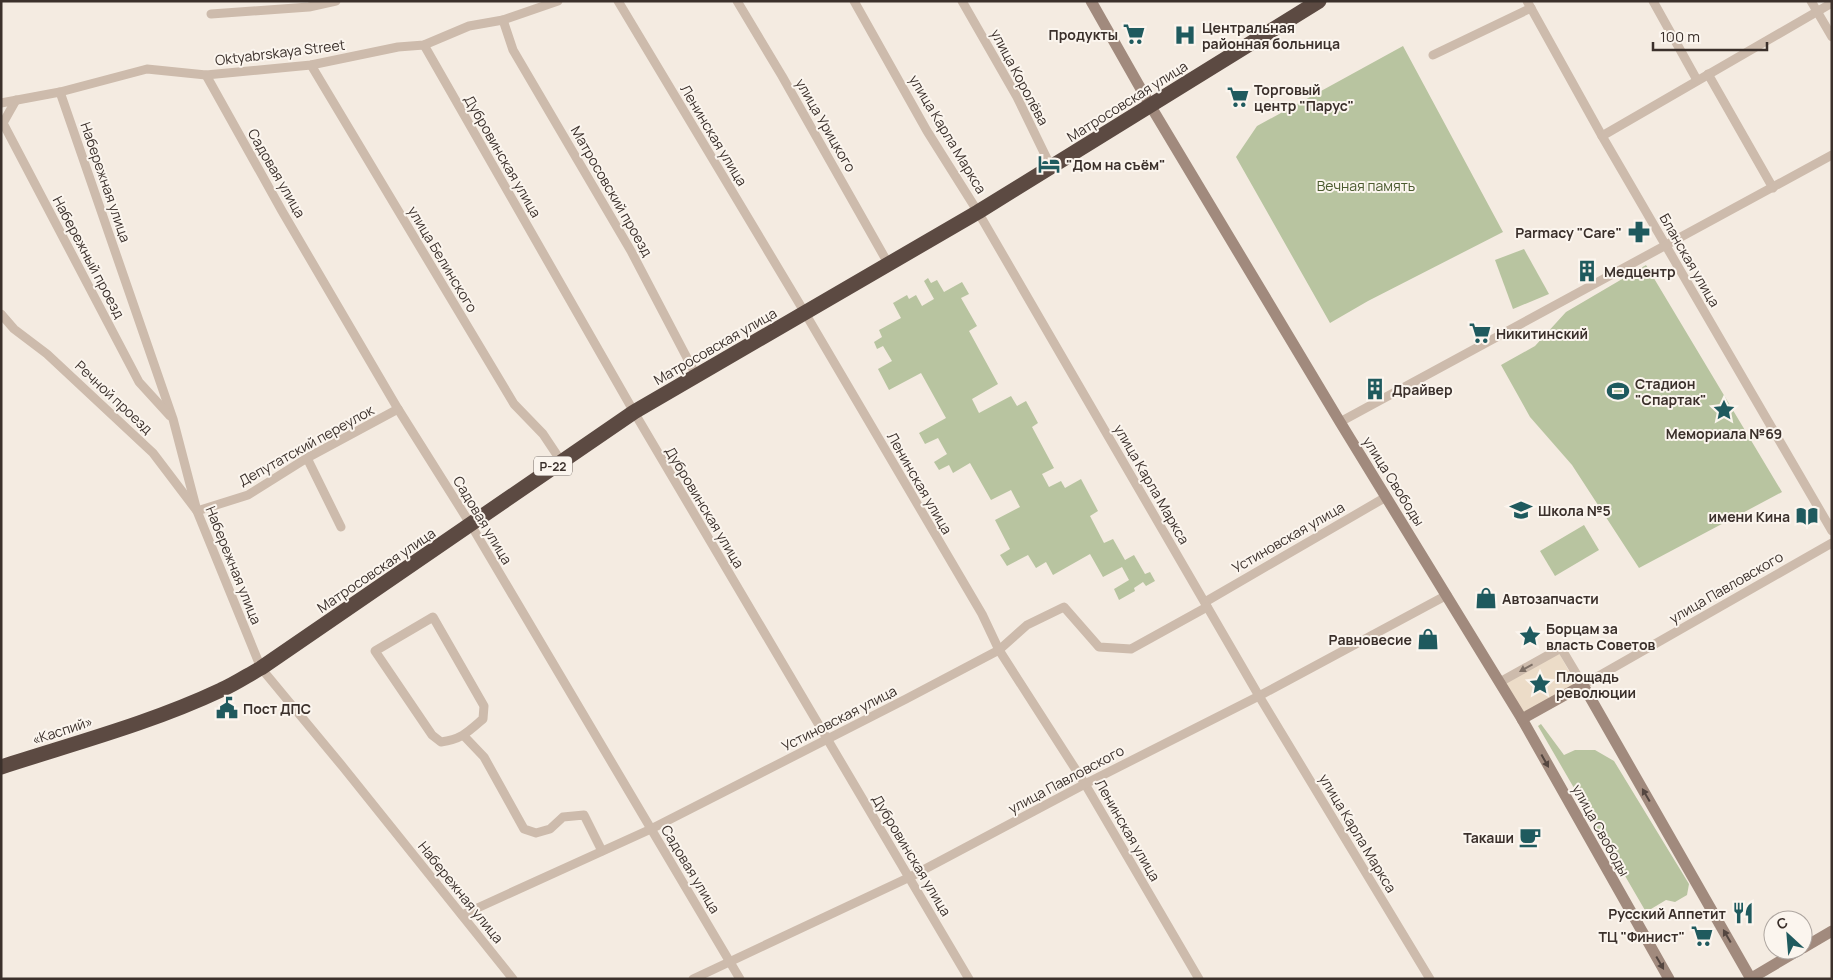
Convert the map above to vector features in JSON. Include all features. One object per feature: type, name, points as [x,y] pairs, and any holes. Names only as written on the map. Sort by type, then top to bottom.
[{"type":"highway","name":"Матросовская улица","points":[[133,724],[223,690],[261,668],[634,412],[978,212],[1319,1]]},
{"type":"highway","name":"«Каспий»","points":[[1,767],[133,724]]},
{"type":"main road","name":"улица Свободы","points":[[1091,1],[1150,105],[1340,422],[1522,718],[1668,979]]},
{"type":"main road","points":[[1522,718],[1583,685],[1751,979],[1783,960]]},
{"type":"main road","points":[[1813,942],[1832,931]]},
{"type":"street","points":[[210,14],[309,7],[336,1]]},
{"type":"street","name":"Oktyabrskaya Street","points":[[1,103],[60,92],[147,69],[206,75],[310,64],[398,47],[424,45],[469,26],[503,20],[558,1]]},
{"type":"street","name":"Ленинская улица","points":[[618,1],[982,614],[999,650],[1085,784],[1199,979]]},
{"type":"street","name":"улица Урицкого","points":[[737,1],[787,84],[889,265]]},
{"type":"street","name":"улица Карла Маркса","points":[[854,1],[927,131],[978,212],[1259,696],[1430,979]]},
{"type":"street","name":"улица Королёва","points":[[962,1],[1017,97],[1051,167]]},
{"type":"street","points":[[1653,1],[1698,80]]},
{"type":"street","points":[[1812,1],[1832,38]]},
{"type":"street","points":[[1602,136],[1832,3]]},
{"type":"street","points":[[1433,55],[1529,4]]},
{"type":"street","name":"Бланская улица","points":[[1529,4],[1602,136],[1832,531]]},
{"type":"street","name":"Матросовский проезд","points":[[503,20],[513,50],[631,251],[696,375]]},
{"type":"street","name":"Дубровинская улица","points":[[424,45],[634,412],[826,740],[969,979]]},
{"type":"street","name":"улица Белинского","points":[[310,64],[514,404],[544,434],[561,461]]},
{"type":"street","points":[[1708,74],[1773,188]]},
{"type":"street","name":"Садовая улица","points":[[206,75],[282,211],[398,409],[471,524],[740,979]]},
{"type":"street","name":"Набережная улица","points":[[60,92],[173,420],[197,511],[261,668],[513,979]]},
{"type":"street","name":"Набережный проезд","points":[[16,100],[3,123],[138,382],[173,420]]},
{"type":"street","points":[[1340,422],[1832,155]]},
{"type":"street","name":"Речной проезд","points":[[1,314],[14,328],[47,354],[153,453],[197,511]]},
{"type":"street","name":"Депутатский переулок","points":[[197,511],[248,495],[307,458],[398,409]]},
{"type":"street","points":[[307,458],[341,527]]},
{"type":"street","name":"Устиновская улица","points":[[462,915],[651,829],[826,740],[999,650],[1027,625],[1064,607],[1099,648],[1131,649],[1386,497]]},
{"type":"street","name":"улица Павловского","points":[[1583,685],[1832,543]]},
{"type":"street","name":"улица Павловского","points":[[693,979],[910,878],[1085,784],[1259,696],[1447,595]]},
{"type":"street","points":[[433,617],[484,706],[483,719],[464,736],[455,740],[441,742],[432,735],[375,651],[433,617]]},
{"type":"street","points":[[1500,682],[1561,648],[1583,685]]},
{"type":"street","points":[[464,736],[484,757],[524,829],[536,833],[550,829],[563,816],[584,815],[602,851]]},
{"type":"green space","name":"Вечная память","points":[[1403,46],[1503,232],[1368,301],[1330,323],[1236,157],[1257,126]]},
{"type":"green space","points":[[1524,249],[1549,294],[1513,309],[1495,260]]},
{"type":"green space","name":"Стадион \"Спартак\"","points":[[1646,265],[1782,492],[1639,568],[1572,465],[1530,417],[1501,365],[1535,346],[1566,312]]},
{"type":"green space","points":[[928,278],[931,283],[937,280],[944,292],[962,282],[969,294],[961,298],[977,326],[969,331],[998,384],[972,399],[979,413],[1011,396],[1017,406],[1026,401],[1038,423],[1032,427],[1054,468],[1042,474],[1049,487],[1061,481],[1065,488],[1081,479],[1098,511],[1090,516],[1104,543],[1113,539],[1125,560],[1134,555],[1145,574],[1150,572],[1155,581],[1146,586],[1143,582],[1134,588],[1135,591],[1119,600],[1114,589],[1129,580],[1122,567],[1103,577],[1090,554],[1053,575],[1046,562],[1036,568],[1028,555],[1007,566],[1000,555],[1010,549],[995,520],[1020,507],[1011,490],[991,500],[970,463],[953,473],[949,465],[939,470],[934,462],[947,454],[938,438],[925,444],[919,433],[946,418],[921,373],[889,390],[878,369],[892,361],[883,346],[877,349],[874,342],[882,337],[879,330],[901,318],[893,303],[907,295],[909,299],[916,295],[922,306],[934,299],[924,281]]},
{"type":"green space","points":[[1584,525],[1599,550],[1555,576],[1540,551]]},
{"type":"green space","points":[[1541,724],[1564,755],[1575,750],[1595,750],[1614,761],[1689,884],[1687,895],[1675,902],[1666,900],[1646,912],[1538,726]]},
{"type":"shaded area","name":"Площадь революции","points":[[1559,653],[1576,684],[1522,715],[1504,684]]},
{"type":"place","name":"Продукты","points":[[1134,34]]},
{"type":"place","name":"Центральная районная больница","points":[[1185,35]]},
{"type":"place","name":"Торговый центр \"Парус\"","points":[[1238,97]]},
{"type":"place","name":"\"Дом на съём\"","points":[[1049,164]]},
{"type":"place","name":"Parmacy \"Care\"","points":[[1639,232]]},
{"type":"place","name":"Медцентр","points":[[1587,271]]},
{"type":"place","name":"Никитинский","points":[[1480,333]]},
{"type":"place","name":"Драйвер","points":[[1375,389]]},
{"type":"place","name":"Стадион \"Спартак\"","points":[[1618,391]]},
{"type":"place","name":"Мемориала №69","points":[[1724,410]]},
{"type":"place","name":"Школа №5","points":[[1521,510]]},
{"type":"place","name":"имени Кина","points":[[1807,516]]},
{"type":"place","name":"Автозапчасти","points":[[1486,598]]},
{"type":"place","name":"Борцам за власть Советов","points":[[1530,636]]},
{"type":"place","name":"Равновесие","points":[[1428,639]]},
{"type":"place","name":"Площадь революции","points":[[1540,684]]},
{"type":"place","name":"Пост ДПС","points":[[227,708]]},
{"type":"place","name":"Такаши","points":[[1530,837]]},
{"type":"place","name":"Русский Аппетит","points":[[1743,913]]},
{"type":"place","name":"ТЦ \"Финист\"","points":[[1702,936]]}]
